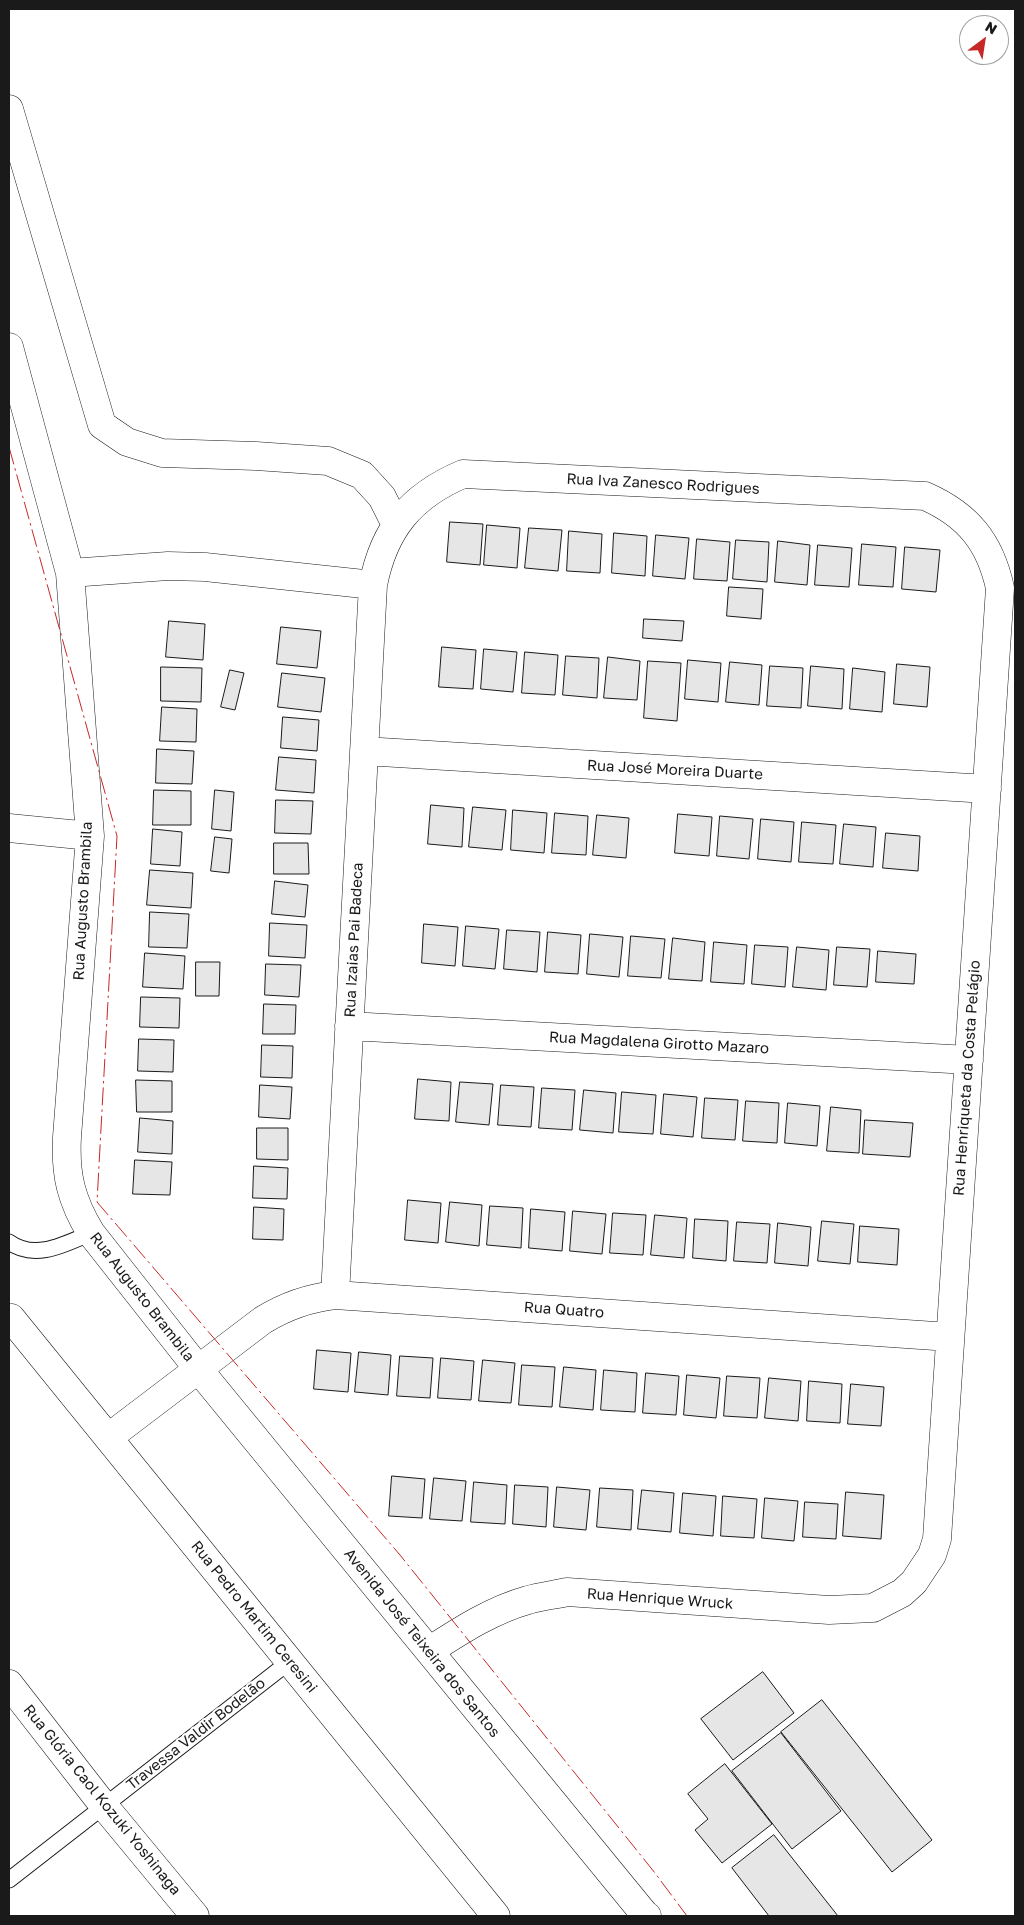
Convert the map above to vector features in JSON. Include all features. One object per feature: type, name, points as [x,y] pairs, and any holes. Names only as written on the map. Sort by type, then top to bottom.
[{"type":"street","points":[[9,109],[102,425],[127,442],[162,453],[256,456],[328,461],[362,475],[382,497],[396,525]]},
{"type":"street","name":"Rua Augusto Brambila","points":[[9,347],[70,573],[90,836],[66,1157],[68,1177],[72,1197],[80,1216],[91,1233],[198,1370]]},
{"type":"street","name":"Rua Iva Zanesco Rodrigues","points":[[373,585],[384,544],[409,508],[425,494],[464,474],[925,496],[941,503],[956,513],[980,538],[990,554]]},
{"type":"street","name":"Rua Henriqueta da Costa Pelágio","points":[[902,1593],[924,1569],[932,1555],[937,1539],[1000,588],[990,554]]},
{"type":"street","points":[[70,573],[168,566],[205,567],[373,585]]},
{"type":"street","name":"Rua Izaias Pai Badeca","points":[[335,1295],[373,585]]},
{"type":"street","name":"Rua José Moreira Duarte","points":[[364,751],[986,789]]},
{"type":"street","points":[[9,828],[90,836]]},
{"type":"street","name":"Rua Magdalena Girotto Mazaro","points":[[350,1026],[969,1060]]},
{"type":"street","name":"Rua Quatro","points":[[109,1437],[263,1320],[297,1302],[316,1297],[335,1295],[950,1337]]},
{"type":"street","name":"Rua Pedro Martim Ceresini","points":[[11,1318],[496,1916]]},
{"type":"street","name":"Avenida José Teixeira dos Santos","points":[[198,1370],[646,1916]]},
{"type":"street","name":"Rua Henrique Wruck","points":[[429,1652],[456,1633],[491,1614],[528,1600],[567,1592],[829,1610],[873,1608],[902,1593]]},
{"type":"street","name":"Rua Glória Caol Kozuki Yoshinaga","points":[[9,1684],[104,1806],[195,1916]]},
{"type":"lane","points":[[9,1242],[16,1247],[33,1251],[50,1250],[91,1233]]},
{"type":"lane","name":"Travessa Valdir Bodelão","points":[[9,1880],[289,1662]]},
{"type":"building","points":[[450,522],[483,524],[480,565],[447,562]]},
{"type":"building","points":[[487,525],[520,528],[517,568],[484,565]]},
{"type":"building","points":[[529,528],[562,530],[558,571],[525,568]]},
{"type":"building","points":[[569,531],[602,534],[600,573],[567,571]]},
{"type":"building","points":[[614,533],[647,536],[645,576],[612,573]]},
{"type":"building","points":[[656,535],[689,538],[685,579],[653,576]]},
{"type":"building","points":[[697,539],[730,542],[727,581],[694,579]]},
{"type":"building","points":[[736,540],[769,542],[767,582],[733,579]]},
{"type":"building","points":[[778,541],[810,545],[807,585],[775,582]]},
{"type":"building","points":[[862,544],[896,547],[893,587],[859,585]]},
{"type":"building","points":[[818,545],[852,548],[849,587],[815,585]]},
{"type":"building","points":[[905,547],[940,550],[936,592],[902,589]]},
{"type":"building","points":[[729,587],[763,589],[761,619],[727,616]]},
{"type":"building","points":[[644,619],[684,621],[682,641],[643,638]]},
{"type":"building","points":[[169,621],[205,624],[203,660],[166,657]]},
{"type":"building","points":[[281,627],[321,631],[317,668],[277,664]]},
{"type":"building","points":[[442,647],[476,650],[473,689],[439,687]]},
{"type":"building","points":[[484,649],[517,652],[513,692],[481,689]]},
{"type":"building","points":[[525,652],[558,655],[555,695],[522,693]]},
{"type":"building","points":[[566,656],[599,658],[597,698],[563,695]]},
{"type":"building","points":[[608,657],[640,661],[637,700],[604,698]]},
{"type":"building","points":[[688,660],[721,663],[718,702],[685,699]]},
{"type":"building","points":[[648,661],[681,663],[677,721],[644,718]]},
{"type":"building","points":[[730,662],[762,665],[759,705],[726,702]]},
{"type":"building","points":[[897,664],[930,667],[927,707],[894,704]]},
{"type":"building","points":[[770,666],[803,668],[801,708],[767,706]]},
{"type":"building","points":[[811,666],[844,669],[842,709],[808,706]]},
{"type":"building","points":[[161,667],[202,668],[201,702],[161,701]]},
{"type":"building","points":[[853,668],[885,672],[882,712],[850,709]]},
{"type":"building","points":[[230,670],[244,673],[235,710],[221,707]]},
{"type":"building","points":[[282,673],[325,678],[321,712],[278,707]]},
{"type":"building","points":[[162,707],[197,709],[196,742],[160,741]]},
{"type":"building","points":[[283,717],[319,720],[317,751],[281,748]]},
{"type":"building","points":[[157,749],[194,751],[192,784],[156,783]]},
{"type":"building","points":[[279,757],[316,760],[314,793],[276,790]]},
{"type":"building","points":[[154,790],[191,791],[191,825],[153,825]]},
{"type":"building","points":[[215,790],[234,792],[231,831],[212,829]]},
{"type":"building","points":[[276,800],[313,801],[311,834],[275,833]]},
{"type":"building","points":[[431,805],[464,808],[462,847],[428,844]]},
{"type":"building","points":[[473,807],[506,810],[502,850],[469,847]]},
{"type":"building","points":[[513,810],[547,813],[544,853],[511,850]]},
{"type":"building","points":[[555,813],[588,816],[586,855],[552,853]]},
{"type":"building","points":[[678,814],[712,817],[709,856],[675,853]]},
{"type":"building","points":[[597,815],[629,818],[626,858],[593,855]]},
{"type":"building","points":[[720,816],[753,819],[749,859],[717,856]]},
{"type":"building","points":[[761,819],[794,822],[791,862],[758,859]]},
{"type":"building","points":[[802,822],[836,825],[833,864],[799,862]]},
{"type":"building","points":[[844,824],[876,827],[873,867],[840,864]]},
{"type":"building","points":[[153,829],[182,832],[180,866],[151,864]]},
{"type":"building","points":[[886,833],[920,836],[918,871],[883,868]]},
{"type":"building","points":[[215,837],[232,839],[229,873],[211,871]]},
{"type":"building","points":[[274,843],[308,843],[309,874],[274,874]]},
{"type":"building","points":[[150,870],[193,873],[191,908],[147,905]]},
{"type":"building","points":[[275,881],[308,885],[305,917],[272,914]]},
{"type":"building","points":[[150,912],[189,914],[187,948],[149,947]]},
{"type":"building","points":[[270,923],[307,925],[305,958],[269,956]]},
{"type":"building","points":[[424,924],[458,927],[455,966],[422,963]]},
{"type":"building","points":[[466,926],[499,929],[495,969],[463,966]]},
{"type":"building","points":[[507,930],[540,932],[537,972],[504,969]]},
{"type":"building","points":[[548,932],[581,935],[578,974],[545,972]]},
{"type":"building","points":[[590,934],[623,937],[619,977],[587,974]]},
{"type":"building","points":[[631,936],[665,939],[661,978],[628,976]]},
{"type":"building","points":[[673,938],[705,942],[702,981],[669,979]]},
{"type":"building","points":[[714,942],[747,945],[744,984],[711,982]]},
{"type":"building","points":[[755,945],[788,947],[785,987],[752,984]]},
{"type":"building","points":[[797,947],[829,950],[826,990],[793,987]]},
{"type":"building","points":[[837,947],[870,949],[867,987],[834,985]]},
{"type":"building","points":[[878,951],[916,954],[914,984],[876,982]]},
{"type":"building","points":[[145,953],[185,956],[183,989],[143,987]]},
{"type":"building","points":[[196,962],[220,962],[219,996],[196,996]]},
{"type":"building","points":[[266,964],[301,965],[299,997],[265,995]]},
{"type":"building","points":[[141,997],[180,998],[179,1028],[140,1027]]},
{"type":"building","points":[[264,1004],[296,1005],[295,1034],[263,1034]]},
{"type":"building","points":[[139,1039],[174,1040],[173,1072],[138,1071]]},
{"type":"building","points":[[262,1045],[293,1046],[292,1078],[261,1077]]},
{"type":"building","points":[[418,1079],[451,1082],[449,1121],[415,1119]]},
{"type":"building","points":[[136,1080],[172,1081],[172,1112],[137,1112]]},
{"type":"building","points":[[460,1082],[493,1084],[489,1125],[456,1122]]},
{"type":"building","points":[[260,1085],[292,1087],[290,1119],[259,1117]]},
{"type":"building","points":[[501,1085],[534,1087],[531,1127],[498,1125]]},
{"type":"building","points":[[542,1088],[575,1090],[572,1130],[539,1128]]},
{"type":"building","points":[[584,1090],[616,1093],[613,1133],[580,1130]]},
{"type":"building","points":[[622,1092],[656,1095],[653,1134],[619,1132]]},
{"type":"building","points":[[664,1094],[697,1097],[693,1137],[661,1134]]},
{"type":"building","points":[[705,1098],[738,1100],[735,1140],[702,1138]]},
{"type":"building","points":[[746,1101],[779,1103],[777,1143],[743,1141]]},
{"type":"building","points":[[788,1103],[820,1106],[817,1146],[785,1143]]},
{"type":"building","points":[[831,1107],[861,1110],[859,1153],[827,1151]]},
{"type":"building","points":[[140,1118],[173,1121],[172,1154],[138,1152]]},
{"type":"building","points":[[865,1120],[913,1123],[910,1157],[863,1154]]},
{"type":"building","points":[[257,1128],[288,1128],[288,1160],[257,1159]]},
{"type":"building","points":[[135,1160],[172,1162],[170,1195],[133,1194]]},
{"type":"building","points":[[254,1166],[288,1168],[287,1199],[253,1198]]},
{"type":"building","points":[[408,1200],[441,1203],[438,1243],[405,1240]]},
{"type":"building","points":[[450,1202],[482,1205],[479,1246],[446,1242]]},
{"type":"building","points":[[490,1206],[523,1208],[521,1248],[487,1245]]},
{"type":"building","points":[[254,1207],[284,1209],[283,1240],[253,1239]]},
{"type":"building","points":[[531,1209],[565,1212],[562,1251],[529,1248]]},
{"type":"building","points":[[573,1211],[606,1214],[602,1254],[570,1251]]},
{"type":"building","points":[[613,1213],[646,1215],[643,1255],[610,1253]]},
{"type":"building","points":[[655,1215],[687,1218],[684,1258],[651,1255]]},
{"type":"building","points":[[695,1219],[728,1221],[726,1261],[693,1258]]},
{"type":"building","points":[[822,1221],[854,1224],[850,1264],[818,1261]]},
{"type":"building","points":[[737,1222],[770,1224],[767,1263],[734,1261]]},
{"type":"building","points":[[778,1223],[811,1227],[808,1266],[775,1263]]},
{"type":"building","points":[[860,1226],[899,1229],[897,1265],[858,1262]]},
{"type":"building","points":[[317,1350],[351,1353],[348,1392],[314,1389]]},
{"type":"building","points":[[359,1352],[391,1355],[388,1395],[355,1392]]},
{"type":"building","points":[[400,1356],[433,1358],[430,1398],[397,1396]]},
{"type":"building","points":[[441,1358],[474,1361],[471,1400],[438,1398]]},
{"type":"building","points":[[483,1360],[515,1363],[511,1403],[479,1401]]},
{"type":"building","points":[[522,1365],[555,1367],[552,1407],[519,1405]]},
{"type":"building","points":[[564,1367],[596,1370],[593,1410],[560,1407]]},
{"type":"building","points":[[604,1370],[637,1373],[635,1412],[601,1410]]},
{"type":"building","points":[[646,1373],[679,1376],[676,1415],[643,1413]]},
{"type":"building","points":[[687,1375],[720,1378],[716,1418],[684,1415]]},
{"type":"building","points":[[727,1376],[760,1378],[757,1418],[724,1416]]},
{"type":"building","points":[[769,1378],[801,1381],[798,1421],[765,1418]]},
{"type":"building","points":[[809,1381],[842,1384],[840,1423],[807,1421]]},
{"type":"building","points":[[851,1384],[884,1387],[881,1426],[848,1424]]},
{"type":"building","points":[[392,1476],[425,1479],[422,1518],[389,1516]]},
{"type":"building","points":[[434,1478],[466,1481],[462,1521],[430,1519]]},
{"type":"building","points":[[474,1482],[507,1485],[505,1524],[471,1522]]},
{"type":"building","points":[[515,1485],[548,1487],[546,1527],[513,1524]]},
{"type":"building","points":[[557,1487],[590,1490],[586,1530],[554,1527]]},
{"type":"building","points":[[600,1488],[633,1490],[631,1530],[597,1527]]},
{"type":"building","points":[[642,1490],[674,1493],[671,1532],[638,1529]]},
{"type":"building","points":[[846,1492],[884,1495],[881,1539],[843,1536]]},
{"type":"building","points":[[683,1493],[716,1496],[713,1536],[680,1533]]},
{"type":"building","points":[[723,1496],[757,1499],[754,1538],[721,1536]]},
{"type":"building","points":[[765,1498],[798,1501],[794,1541],[762,1538]]},
{"type":"building","points":[[805,1502],[838,1504],[836,1539],[803,1537]]},
{"type":"building","points":[[763,1672],[794,1713],[733,1760],[701,1719]]},
{"type":"building","points":[[822,1700],[932,1840],[892,1872],[781,1732]]},
{"type":"building","points":[[781,1733],[841,1811],[792,1849],[732,1771]]},
{"type":"building","points":[[725,1764],[772,1824],[722,1863],[695,1830],[708,1819],[688,1794]]},
{"type":"building","points":[[774,1835],[838,1916],[769,1916],[732,1868]]},
{"type":"power","points":[[9,447],[117,836],[97,1202],[400,1555],[655,1873],[687,1916]]}]
